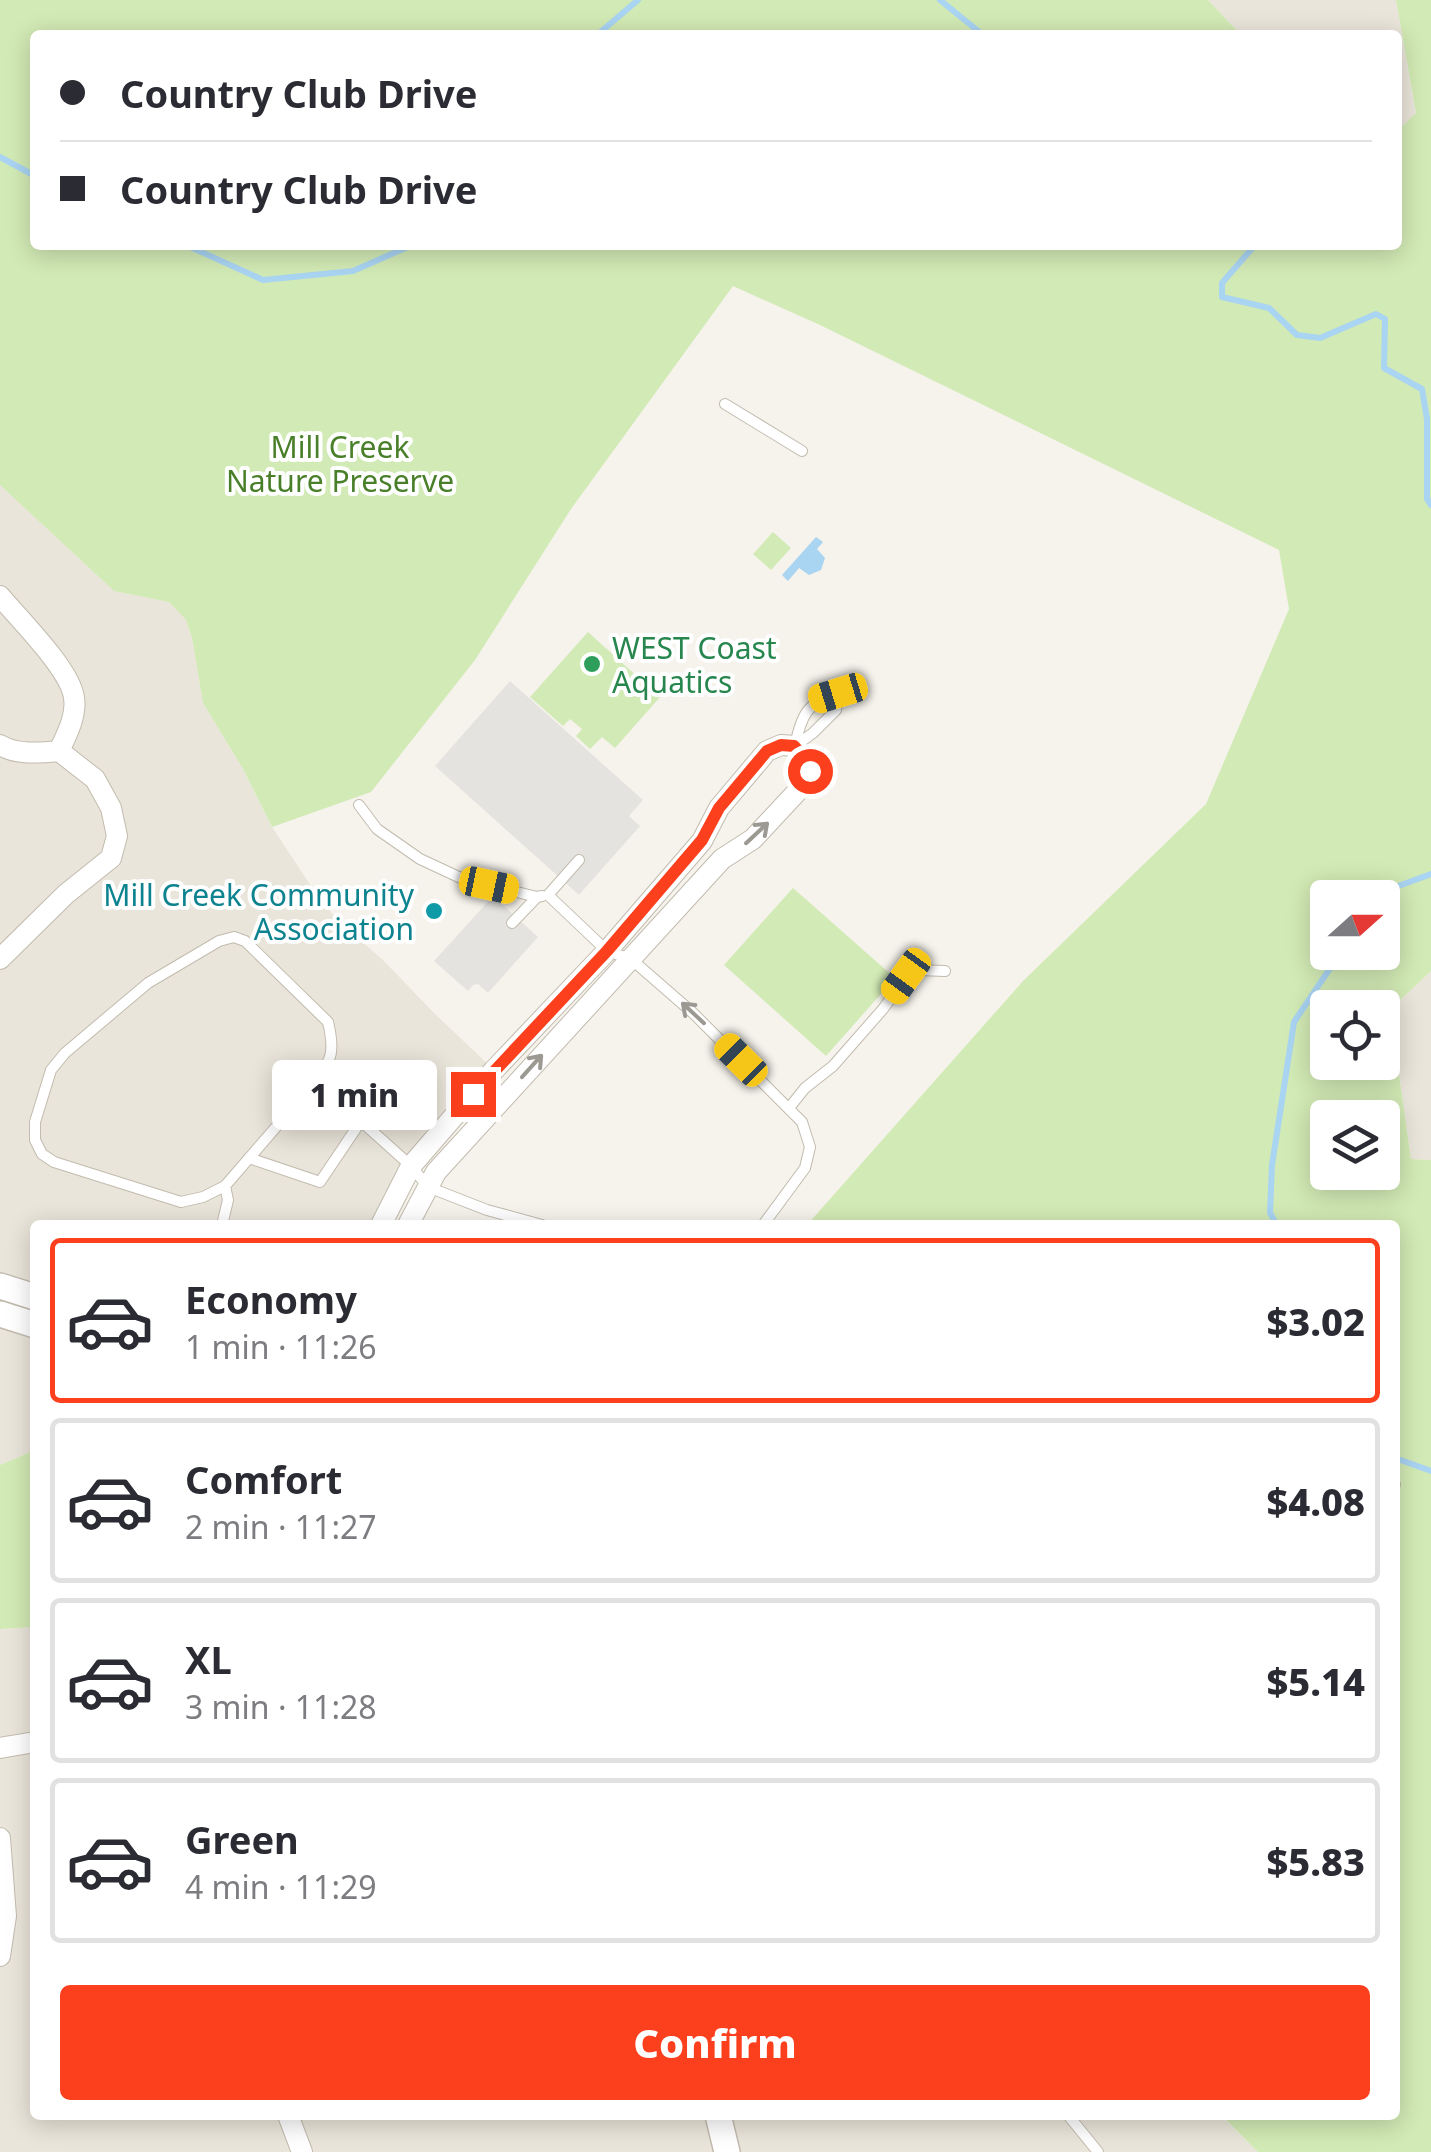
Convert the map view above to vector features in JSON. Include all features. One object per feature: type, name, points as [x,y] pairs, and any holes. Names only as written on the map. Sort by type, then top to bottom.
[{"type":"street","points":[[0,596],[62,669],[74,698],[71,723],[59,752]]},
{"type":"street","points":[[0,745],[37,753],[59,752],[95,780],[111,808],[118,836],[111,858],[66,894],[0,959]]},
{"type":"street","points":[[385,1220],[412,1166],[702,840],[719,808],[767,751],[781,745],[794,746],[810,771],[808,781],[753,839],[722,859],[436,1172],[411,1220]]},
{"type":"street","points":[[0,1286],[30,1295]]},
{"type":"street","points":[[0,1314],[30,1323]]},
{"type":"street","points":[[0,1748],[30,1743]]},
{"type":"street","points":[[0,1838],[6,1916],[0,1956]]},
{"type":"street","points":[[290,2120],[302,2152]]},
{"type":"street","points":[[719,2120],[727,2152]]},
{"type":"lane","points":[[726,404],[802,451]]},
{"type":"lane","points":[[838,693],[836,710],[794,746],[800,721],[819,698],[838,693]]},
{"type":"lane","points":[[359,805],[377,830],[420,859],[463,879],[543,896],[607,951],[631,959],[693,1013],[789,1108],[802,1122],[810,1146],[805,1168],[767,1220]]},
{"type":"lane","points":[[512,924],[579,860]]},
{"type":"lane","points":[[234,937],[246,942],[328,1022],[332,1040],[332,1055],[314,1088],[249,1158],[224,1186],[204,1198],[181,1202],[54,1162],[42,1154],[35,1140],[35,1122],[51,1070],[65,1052],[148,983],[220,940],[234,937]]},
{"type":"lane","points":[[789,1108],[805,1088],[833,1066],[906,976],[919,970],[946,971]]},
{"type":"lane","points":[[314,1088],[361,1121],[412,1166],[428,1186],[524,1220]]},
{"type":"lane","points":[[249,1158],[320,1182],[361,1121]]},
{"type":"lane","points":[[223,1220],[228,1200],[224,1186]]},
{"type":"lane","points":[[1072,2120],[1098,2152]]},
{"type":"shaded area","points":[[1208,0],[1396,0],[1401,30],[1236,30]]},
{"type":"shaded area","points":[[1402,34],[1416,114],[1402,126]]},
{"type":"shaded area","points":[[0,485],[114,591],[169,602],[186,620],[203,703],[272,827],[315,892],[339,922],[494,1070],[411,1166],[384,1220],[30,1220],[30,1294],[0,1285]]},
{"type":"shaded area","points":[[510,681],[643,800],[629,816],[640,826],[579,895],[435,766]]},
{"type":"shaded area","points":[[493,896],[538,937],[488,993],[478,984],[468,991],[434,961]]},
{"type":"shaded area","points":[[1431,971],[1431,1160],[1411,1159],[1400,1080],[1400,1000]]},
{"type":"shaded area","points":[[0,1314],[30,1323],[30,1452],[0,1465]]},
{"type":"shaded area","points":[[30,1627],[30,2120],[1225,2120],[1258,2152],[0,2152],[0,1629]]},
{"type":"green space","name":"Mill Creek Nature Preserve","points":[[0,0],[1208,0],[1236,30],[30,30],[30,250],[1402,250],[1402,126],[1416,113],[1396,0],[1431,0],[1431,971],[1400,1000],[1400,990],[1310,990],[1310,1080],[1400,1080],[1411,1159],[1431,1160],[1431,2152],[1258,2152],[1226,2120],[1400,2120],[1400,1220],[811,1220],[1023,981],[1206,804],[1289,609],[1279,550],[733,286],[571,509],[475,660],[371,792],[272,827],[203,703],[186,620],[169,602],[114,591],[0,485]]},
{"type":"green space","points":[[773,532],[791,548],[771,570],[753,554]]},
{"type":"green space","name":"WEST Coast Aquatics","points":[[588,632],[660,697],[615,748],[602,737],[590,749],[576,736],[582,729],[570,719],[563,726],[530,697]]},
{"type":"green space","points":[[793,888],[895,978],[826,1056],[724,965]]},
{"type":"green space","points":[[30,1452],[30,1627],[0,1629],[0,1465]]},
{"type":"water","points":[[816,537],[823,542],[817,549],[825,558],[821,570],[809,575],[799,568],[788,581],[782,575]]},
{"type":"waterway","points":[[603,30],[638,0]]},
{"type":"waterway","points":[[940,0],[977,30]]},
{"type":"waterway","points":[[0,157],[30,173]]},
{"type":"waterway","points":[[197,250],[263,280],[353,271],[401,250]]},
{"type":"waterway","points":[[1251,250],[1222,283],[1222,297],[1269,308],[1297,335],[1320,338],[1376,314],[1385,319],[1384,368],[1422,389],[1427,419],[1427,499],[1431,505]]},
{"type":"waterway","points":[[1400,885],[1431,874]]},
{"type":"waterway","points":[[1274,1220],[1270,1213],[1272,1165],[1294,1022],[1329,970]]},
{"type":"waterway","points":[[1400,1460],[1431,1471]]},
{"type":"place","name":"WEST Coast Aquatics","points":[[592,664]]},
{"type":"place","name":"Mill Creek Community Association","points":[[434,911]]},
{"type":"route","points":[[473,1094],[607,951],[702,840],[719,808],[767,751],[781,745],[794,746],[810,771]]}]
